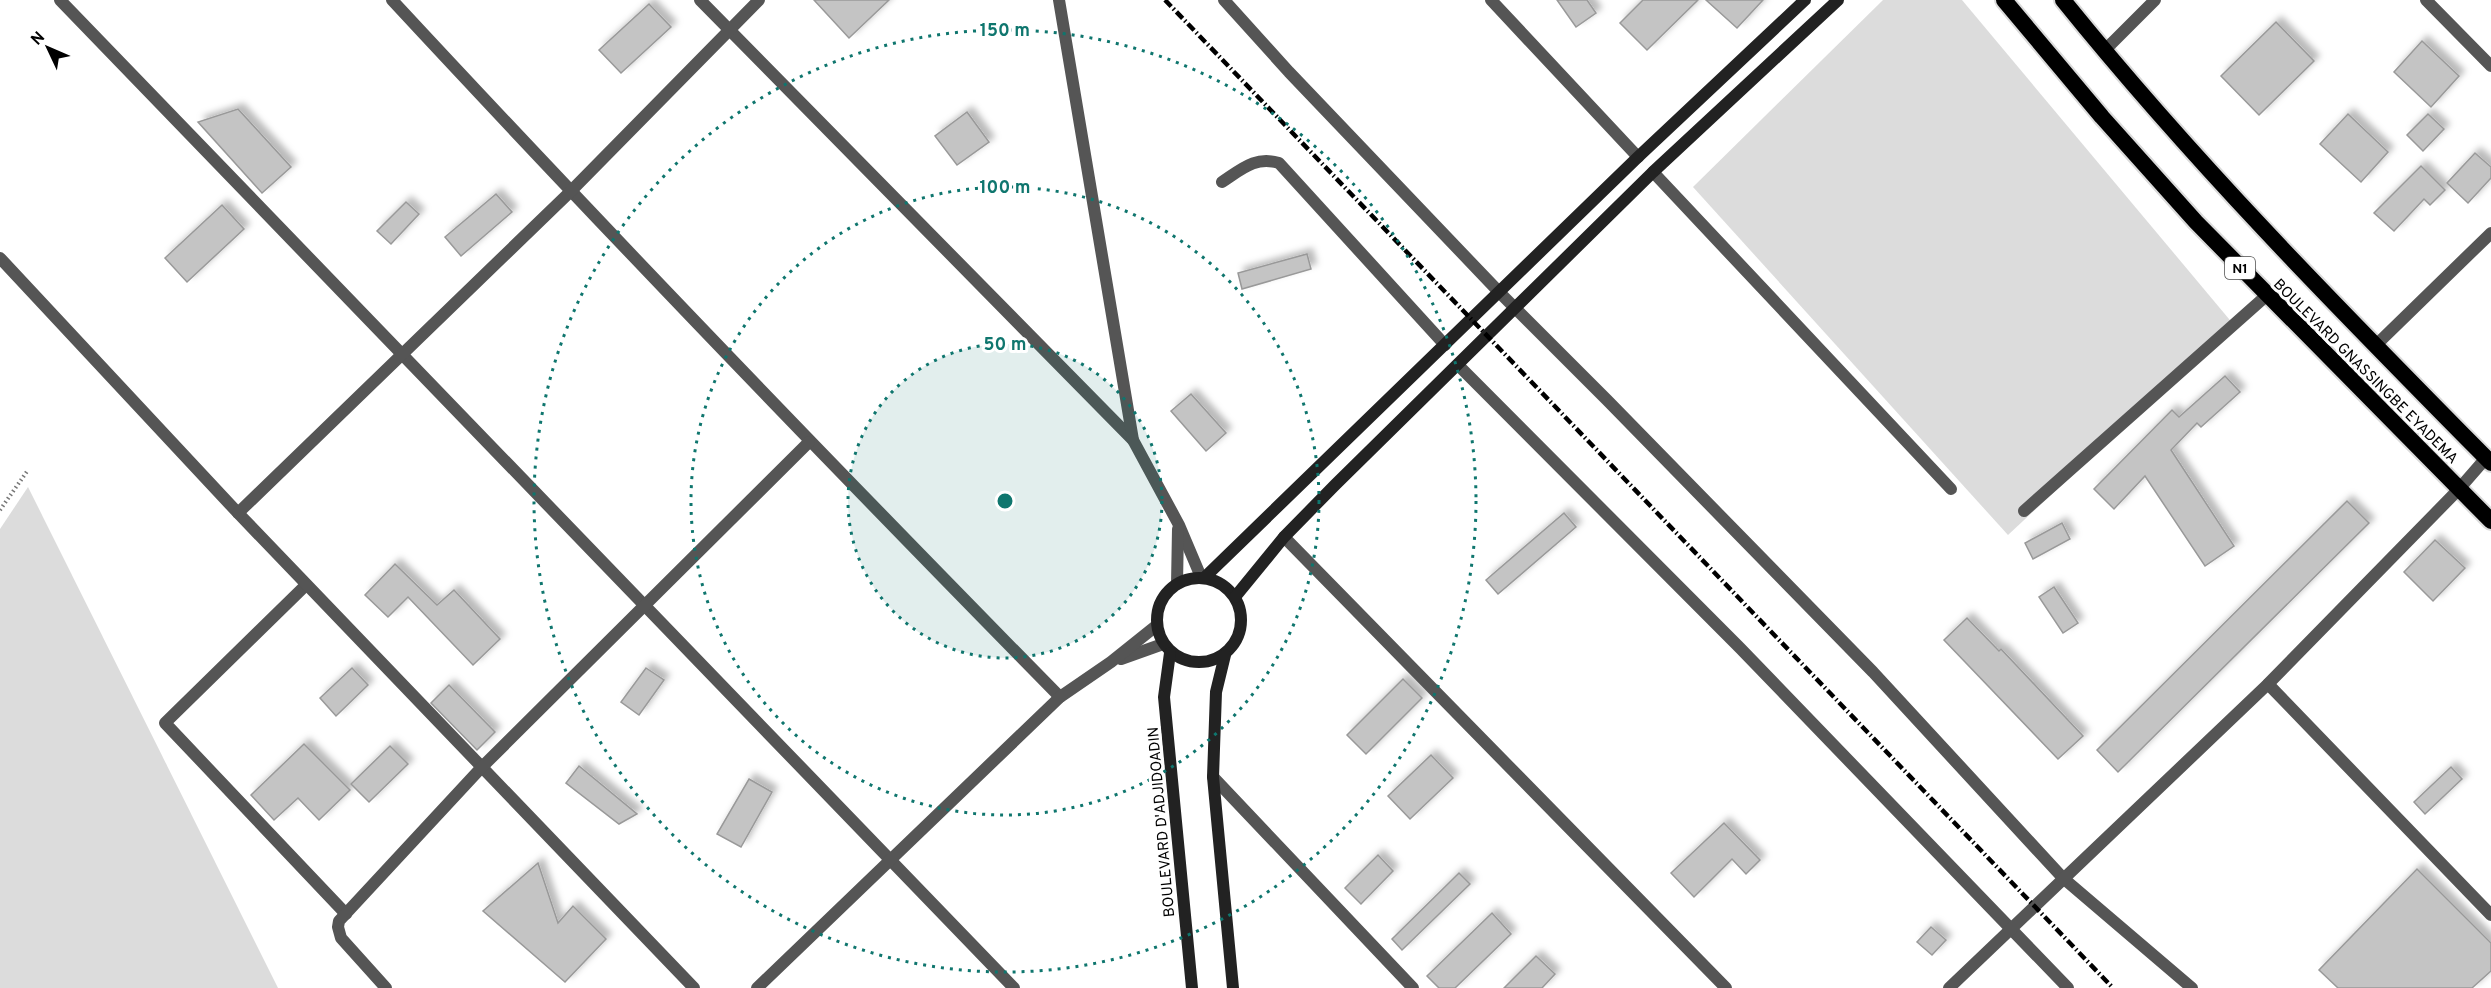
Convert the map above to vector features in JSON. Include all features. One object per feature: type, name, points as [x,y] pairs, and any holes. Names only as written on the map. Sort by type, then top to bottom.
[{"type":"highway","name":"BOULEVARD GNASSINGBE EYADEMA","points":[[2004,0],[2102,117],[2196,222],[2266,296],[2491,521]]},
{"type":"highway","name":"BOULEVARD GNASSINGBE EYADEMA","points":[[2063,0],[2104,51],[2223,188],[2488,461]]},
{"type":"main road","points":[[1202,578],[1500,293],[1638,157],[1805,0]]},
{"type":"main road","points":[[1235,597],[1284,537],[1653,172],[1838,0]]},
{"type":"main road","points":[[1225,655],[1204,663],[1181,660],[1167,649],[1156,626],[1157,610],[1165,595],[1177,584],[1189,579],[1202,578],[1221,584],[1235,597],[1242,617],[1238,638],[1225,655],[1216,692],[1213,777],[1233,988]]},
{"type":"main road","name":"BOULEVARD D'ADJIDOADIN","points":[[1167,649],[1164,698],[1192,988]]},
{"type":"street","points":[[60,0],[1014,988]]},
{"type":"street","points":[[392,0],[570,192],[809,442],[1060,697]]},
{"type":"street","points":[[700,0],[1133,440],[1179,525],[1202,578]]},
{"type":"street","points":[[238,513],[570,192],[759,0]]},
{"type":"street","points":[[1059,0],[1133,440]]},
{"type":"street","points":[[1224,0],[1289,72],[1500,293],[1873,672],[2063,878],[2192,988]]},
{"type":"street","points":[[1491,0],[1638,157]]},
{"type":"street","points":[[2104,51],[2155,0]]},
{"type":"street","points":[[2426,0],[2491,66]]},
{"type":"street","points":[[1222,182],[1248,164],[1266,159],[1280,163],[1445,345]]},
{"type":"street","points":[[1653,172],[1951,489]]},
{"type":"street","points":[[2375,346],[2491,233]]},
{"type":"street","points":[[0,258],[306,585],[694,988]]},
{"type":"street","points":[[2024,511],[2266,296]]},
{"type":"street","points":[[1458,365],[1740,648],[2068,988]]},
{"type":"street","points":[[387,988],[341,938],[339,921],[481,768],[809,442]]},
{"type":"street","points":[[1949,988],[2268,684],[2488,461]]},
{"type":"street","points":[[1177,584],[1179,525]]},
{"type":"street","points":[[1284,537],[1726,988]]},
{"type":"street","points":[[306,585],[165,723],[346,914]]},
{"type":"street","points":[[757,988],[1060,697],[1111,662],[1156,626]]},
{"type":"street","points":[[1111,662],[1167,649]]},
{"type":"street","points":[[2268,684],[2491,915]]},
{"type":"street","points":[[1213,777],[1413,988]]},
{"type":"path","points":[[0,510],[28,470]]},
{"type":"shaded area","points":[[1883,0],[1962,0],[2234,325],[2008,535],[1693,187]]},
{"type":"shaded area","points":[[28,487],[278,988],[0,988],[0,529]]},
{"type":"building","points":[[814,0],[889,0],[849,38]]},
{"type":"building","points":[[1557,0],[1587,0],[1596,13],[1576,27]]},
{"type":"building","points":[[1643,0],[1698,0],[1647,50],[1620,23]]},
{"type":"building","points":[[1706,0],[1763,0],[1737,28]]},
{"type":"building","points":[[649,4],[671,27],[621,73],[599,50]]},
{"type":"building","points":[[2276,22],[2314,61],[2259,115],[2221,76]]},
{"type":"building","points":[[2422,41],[2459,76],[2431,107],[2394,72]]},
{"type":"building","points":[[238,109],[291,167],[262,193],[198,122]]},
{"type":"building","points":[[967,112],[989,142],[957,165],[935,136]]},
{"type":"building","points":[[2348,114],[2388,152],[2361,182],[2320,144]]},
{"type":"building","points":[[2428,114],[2444,129],[2423,151],[2407,135]]},
{"type":"building","points":[[2475,153],[2491,167],[2491,178],[2468,203],[2447,183]]},
{"type":"building","points":[[2421,166],[2445,190],[2430,205],[2424,199],[2394,231],[2374,213]]},
{"type":"building","points":[[496,194],[512,212],[461,256],[445,237]]},
{"type":"building","points":[[406,202],[419,214],[391,244],[377,231]]},
{"type":"building","points":[[222,205],[244,229],[187,282],[165,258]]},
{"type":"building","points":[[1307,254],[1311,269],[1242,289],[1238,273]]},
{"type":"building","points":[[2225,376],[2240,392],[2201,427],[2197,423],[2171,450],[2234,546],[2205,566],[2145,476],[2114,509],[2094,489],[2172,410],[2179,417]]},
{"type":"building","points":[[1191,394],[1226,433],[1206,451],[1171,411]]},
{"type":"building","points":[[2347,501],[2369,523],[2118,772],[2097,750]]},
{"type":"building","points":[[1564,513],[1576,527],[1498,594],[1486,580]]},
{"type":"building","points":[[2062,523],[2070,539],[2033,559],[2025,543]]},
{"type":"building","points":[[2435,540],[2465,568],[2433,601],[2404,572]]},
{"type":"building","points":[[395,564],[437,605],[454,590],[500,639],[473,665],[408,597],[388,617],[365,595]]},
{"type":"building","points":[[2054,587],[2078,623],[2063,633],[2039,597]]},
{"type":"building","points":[[1967,618],[1999,651],[2001,649],[2083,736],[2058,759],[1944,640]]},
{"type":"building","points":[[352,668],[368,685],[336,716],[320,698]]},
{"type":"building","points":[[646,668],[664,680],[639,715],[621,702]]},
{"type":"building","points":[[1403,679],[1422,698],[1366,754],[1347,735]]},
{"type":"building","points":[[449,685],[495,732],[477,750],[431,703]]},
{"type":"building","points":[[304,744],[350,790],[319,820],[298,798],[274,820],[251,795]]},
{"type":"building","points":[[390,746],[408,764],[369,802],[351,784]]},
{"type":"building","points":[[1431,755],[1453,778],[1410,819],[1388,796]]},
{"type":"building","points":[[579,766],[637,814],[619,824],[566,783]]},
{"type":"building","points":[[2451,767],[2462,779],[2425,814],[2414,802]]},
{"type":"building","points":[[749,779],[772,792],[741,847],[717,834]]},
{"type":"building","points":[[1724,823],[1760,860],[1746,874],[1732,859],[1694,897],[1671,873]]},
{"type":"building","points":[[1378,855],[1393,871],[1361,904],[1345,888]]},
{"type":"building","points":[[538,863],[558,923],[573,906],[606,939],[565,982],[483,911]]},
{"type":"building","points":[[2417,869],[2491,943],[2491,971],[2472,988],[2338,988],[2319,970]]},
{"type":"building","points":[[1459,873],[1470,884],[1402,950],[1392,939]]},
{"type":"building","points":[[1492,913],[1511,934],[1455,988],[1439,988],[1427,976]]},
{"type":"building","points":[[1931,927],[1946,940],[1932,955],[1917,942]]},
{"type":"building","points":[[1536,956],[1555,974],[1542,988],[1504,988]]},
{"type":"railway","points":[[1165,0],[2113,988]]}]
